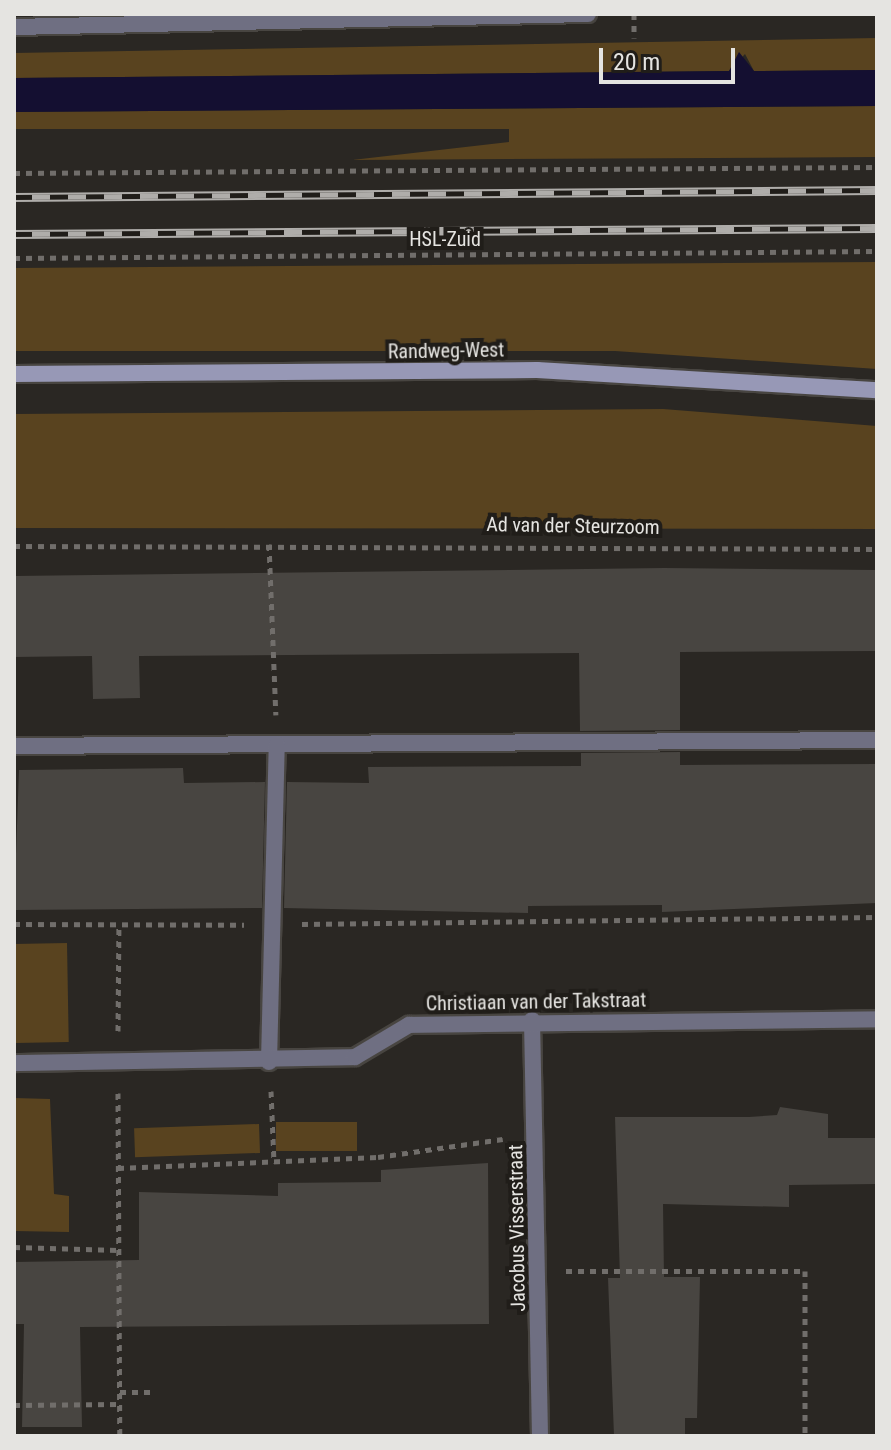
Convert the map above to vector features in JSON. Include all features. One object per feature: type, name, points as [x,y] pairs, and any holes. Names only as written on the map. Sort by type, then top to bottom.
[{"type":"main road","name":"Randweg-West","points":[[14,374],[537,370],[877,390]]},
{"type":"street","points":[[14,27],[588,14]]},
{"type":"street","points":[[14,746],[877,740]]},
{"type":"street","points":[[269,1062],[277,744]]},
{"type":"street","name":"Christiaan van der Takstraat","points":[[14,1063],[269,1062],[355,1057],[409,1025],[532,1020],[877,1019]]},
{"type":"street","name":"Jacobus Visserstraat","points":[[532,1020],[540,1436]]},
{"type":"path","points":[[634,14],[634,38]]},
{"type":"path","points":[[14,173],[877,167]]},
{"type":"path","name":"HSL-Zuid","points":[[14,258],[877,251]]},
{"type":"path","points":[[269,544],[277,744]]},
{"type":"path","name":"Ad van der Steurzoom","points":[[14,546],[269,544],[877,549]]},
{"type":"path","points":[[14,926],[877,917]]},
{"type":"path","points":[[119,926],[120,1436]]},
{"type":"path","points":[[269,1062],[274,1163]]},
{"type":"path","points":[[118,1168],[378,1157],[535,1134]]},
{"type":"path","points":[[14,1247],[118,1250]]},
{"type":"path","points":[[537,1271],[805,1271],[805,1436]]},
{"type":"path","points":[[120,1392],[156,1392]]},
{"type":"path","points":[[14,1405],[120,1404]]},
{"type":"shaded area","points":[[877,38],[877,70],[754,71],[745,54],[729,71],[14,78],[14,53]]},
{"type":"shaded area","points":[[739,52],[754,71],[877,70],[877,106],[14,112],[14,78],[729,71]]},
{"type":"shaded area","points":[[877,106],[877,157],[352,160],[509,142],[509,129],[14,129],[14,112]]},
{"type":"shaded area","points":[[877,262],[877,369],[615,351],[14,351],[14,268]]},
{"type":"shaded area","points":[[663,409],[877,426],[877,529],[14,528],[14,414]]},
{"type":"shaded area","points":[[67,943],[69,1042],[16,1043],[14,944]]},
{"type":"shaded area","points":[[14,1098],[50,1099],[54,1194],[69,1196],[69,1232],[14,1231]]},
{"type":"shaded area","points":[[276,1122],[357,1122],[357,1151],[276,1151]]},
{"type":"shaded area","points":[[259,1124],[260,1153],[135,1157],[134,1128]]},
{"type":"building","points":[[664,568],[877,570],[877,651],[680,652],[680,730],[580,731],[579,653],[139,656],[140,698],[93,699],[92,656],[14,657],[14,576]]},
{"type":"building","points":[[680,752],[680,765],[877,764],[877,903],[662,912],[662,905],[528,906],[528,913],[284,908],[287,782],[369,783],[368,767],[581,766],[581,753]]},
{"type":"building","points":[[183,768],[184,783],[265,782],[262,908],[14,910],[19,770]]},
{"type":"building","points":[[780,1107],[828,1114],[828,1138],[877,1138],[877,1184],[789,1185],[789,1207],[663,1204],[664,1277],[700,1277],[697,1418],[685,1418],[685,1436],[614,1436],[608,1278],[620,1278],[615,1117],[749,1117],[777,1115]]},
{"type":"building","points":[[488,1163],[489,1324],[80,1327],[82,1427],[22,1427],[24,1324],[14,1324],[14,1262],[139,1260],[139,1192],[278,1196],[278,1183],[381,1182],[381,1170]]},
{"type":"railway","points":[[14,197],[877,190]]},
{"type":"railway","points":[[14,234],[877,228]]}]
